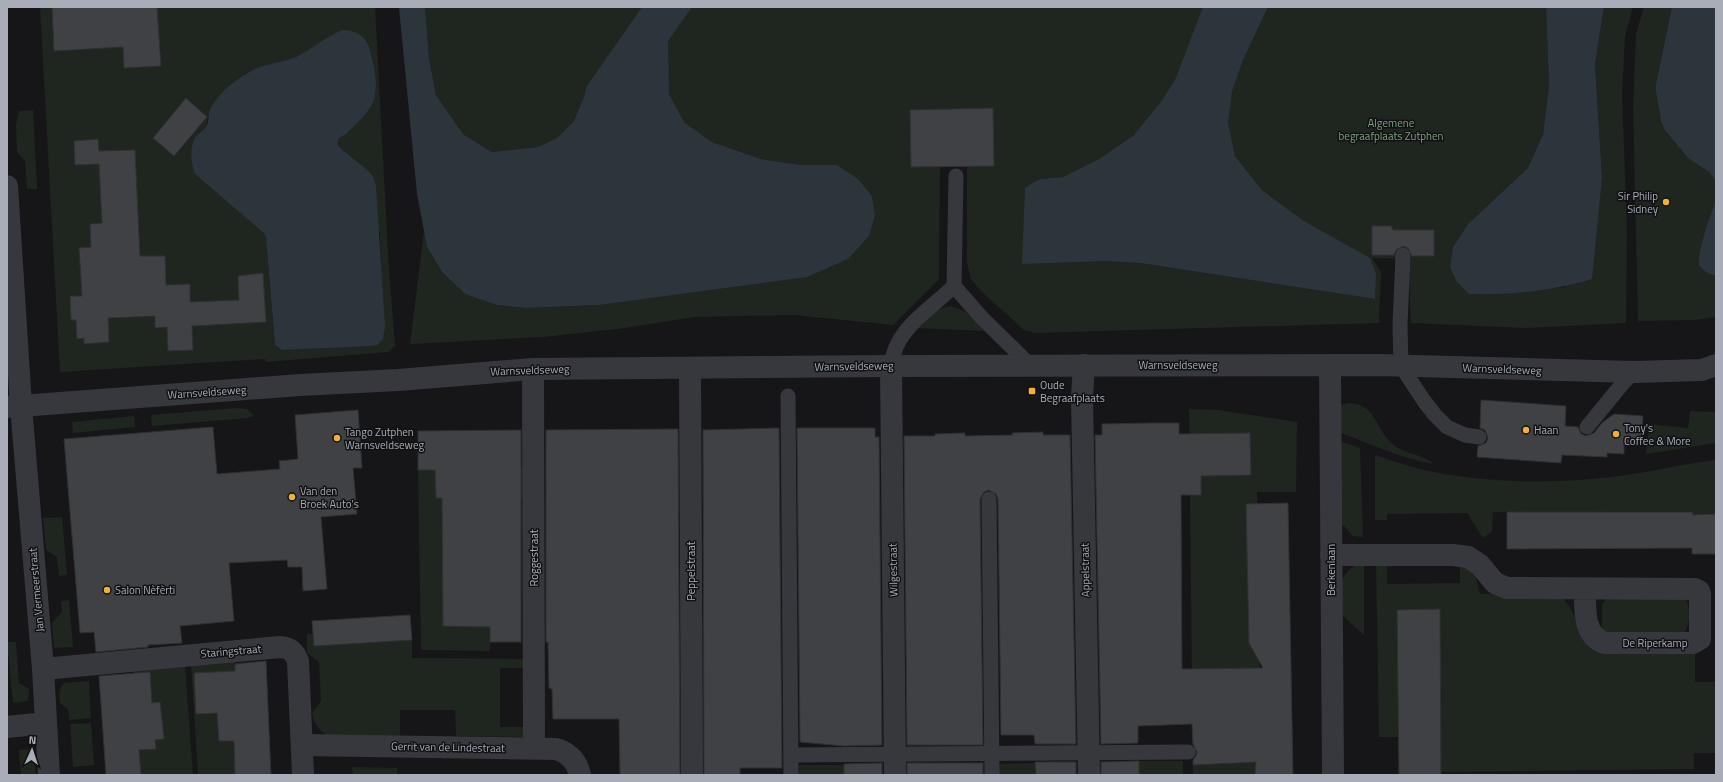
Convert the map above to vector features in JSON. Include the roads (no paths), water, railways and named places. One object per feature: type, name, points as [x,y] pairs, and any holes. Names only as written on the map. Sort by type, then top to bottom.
[{"type":"street","name":"Jan Vermeerstraat","points":[[7,186],[14,407],[43,669],[49,775]]},
{"type":"street","name":"Warnsveldseweg","points":[[14,407],[534,369],[1084,365],[1401,366],[1634,372],[1711,370]]},
{"type":"street","name":"Appelstraat","points":[[1084,365],[1082,397],[1089,775]]},
{"type":"street","name":"Wilgestraat","points":[[891,366],[895,764]]},
{"type":"street","name":"Berkenlaan","points":[[1330,366],[1333,775]]},
{"type":"street","name":"Peppelstraat","points":[[690,368],[692,775]]},
{"type":"street","name":"Roggestraat","points":[[534,369],[534,748]]},
{"type":"street","name":"De Riperkamp","points":[[1331,554],[1453,555],[1468,557],[1480,565],[1495,583],[1507,588],[1697,590],[1700,594],[1700,639],[1693,643],[1605,643],[1598,641],[1593,636],[1586,618],[1585,590]]},
{"type":"street","name":"Staringstraat","points":[[43,669],[280,647],[289,648],[295,654],[298,661],[303,775]]},
{"type":"street","points":[[7,727],[46,723]]},
{"type":"street","name":"Gerrit van de Lindestraat","points":[[302,745],[556,749],[563,751],[573,759],[580,775]]},
{"type":"lane","points":[[956,176],[954,286],[981,317],[1030,365]]},
{"type":"lane","points":[[1403,256],[1400,325],[1401,366],[1424,402],[1447,427],[1465,434],[1479,437]]},
{"type":"lane","points":[[891,366],[895,347],[904,332],[954,286]]},
{"type":"lane","points":[[1587,427],[1623,383],[1634,372]]},
{"type":"lane","points":[[788,396],[791,775]]},
{"type":"lane","points":[[989,499],[992,775]]},
{"type":"lane","points":[[791,755],[895,764],[992,753],[1188,752]]},
{"type":"place","name":"Sir Philip Sidney","points":[[1666,202]]},
{"type":"place","name":"Oude Begraafplaats","points":[[1032,391]]},
{"type":"place","name":"Haan","points":[[1526,430]]},
{"type":"place","name":"Tony's Coffee & More","points":[[1616,434]]},
{"type":"place","name":"Tango Zutphen Warnsveldseweg","points":[[337,438]]},
{"type":"place","name":"Van den Broek Auto's","points":[[292,497]]},
{"type":"place","name":"Salon Nèfèrti","points":[[107,590]]},
{"type":"park label","name":"Algemene begraafplaats Zutphen","points":[[1391,129]]}]
